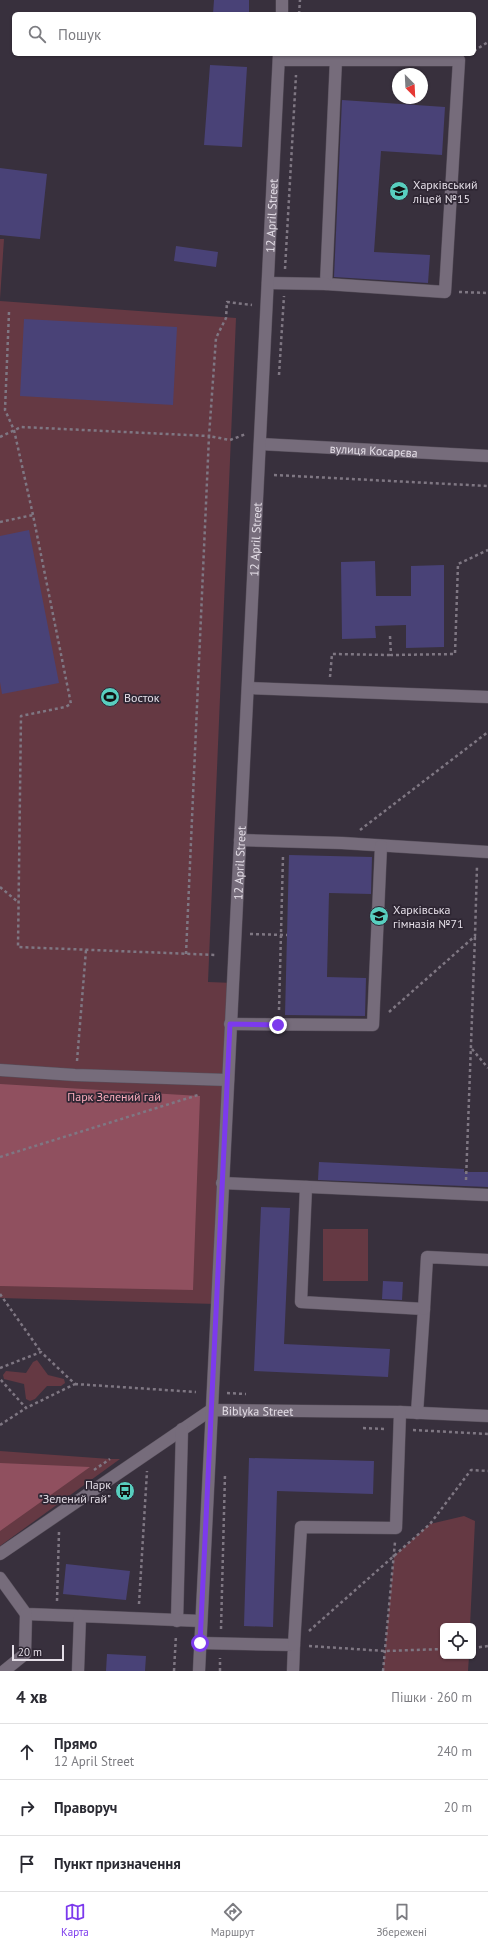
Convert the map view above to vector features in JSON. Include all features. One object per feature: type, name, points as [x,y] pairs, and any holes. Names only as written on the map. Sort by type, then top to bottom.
[{"type":"street","points":[[282,0],[282,12]]},
{"type":"street","points":[[268,283],[326,284],[445,292],[459,60],[279,57]]},
{"type":"street","name":"12 April Street","points":[[199,1671],[222,1182],[279,57]]},
{"type":"street","points":[[326,284],[336,59]]},
{"type":"street","name":"вулиця Косарєва","points":[[260,444],[488,456]]},
{"type":"street","points":[[248,688],[488,697]]},
{"type":"street","points":[[240,840],[342,843],[486,851]]},
{"type":"street","points":[[230,1024],[373,1025],[381,846]]},
{"type":"street","points":[[0,1070],[76,1075],[228,1080]]},
{"type":"street","points":[[222,1182],[488,1196]]},
{"type":"street","points":[[306,1186],[301,1302],[424,1309]]},
{"type":"street","points":[[417,1413],[426,1257],[488,1260]]},
{"type":"street","name":"Biblyka Street","points":[[0,1554],[211,1410],[400,1412],[488,1416]]},
{"type":"street","points":[[292,1671],[301,1527],[396,1528],[400,1412]]},
{"type":"street","points":[[177,1621],[182,1429]]},
{"type":"street","points":[[0,1578],[26,1614],[25,1654],[4,1671]]},
{"type":"street","points":[[26,1614],[201,1621]]},
{"type":"street","points":[[78,1671],[80,1616]]},
{"type":"street","points":[[200,1643],[294,1645]]},
{"type":"path","points":[[299,12],[300,0]]},
{"type":"path","points":[[476,50],[488,42]]},
{"type":"path","points":[[445,292],[488,293]]},
{"type":"path","points":[[186,954],[209,436],[216,338],[226,318],[226,302],[252,305]]},
{"type":"path","points":[[9,312],[5,410],[14,430],[33,515],[71,704],[65,707],[21,716],[18,947],[217,955]]},
{"type":"path","points":[[0,437],[21,427],[209,436],[230,440],[245,434]]},
{"type":"path","points":[[274,475],[488,486]]},
{"type":"path","points":[[0,522],[33,515]]},
{"type":"path","points":[[330,684],[332,654],[455,654],[458,564],[488,550]]},
{"type":"path","points":[[390,636],[392,654]]},
{"type":"path","points":[[342,843],[488,732]]},
{"type":"path","points":[[278,1025],[284,842]]},
{"type":"path","points":[[466,1194],[477,865],[486,851]]},
{"type":"path","points":[[0,887],[19,902]]},
{"type":"path","points":[[249,934],[287,935]]},
{"type":"path","points":[[373,1025],[475,936]]},
{"type":"path","points":[[76,1075],[86,950]]},
{"type":"path","points":[[471,1048],[488,1068]]},
{"type":"path","points":[[0,1157],[203,1093]]},
{"type":"path","points":[[0,1294],[41,1352],[75,1384]]},
{"type":"path","points":[[0,1368],[41,1352]]},
{"type":"path","points":[[0,1379],[26,1408]]},
{"type":"path","points":[[0,1425],[26,1408],[75,1384],[196,1392]]},
{"type":"path","points":[[361,1428],[488,1434]]},
{"type":"path","points":[[139,1606],[148,1464]]},
{"type":"path","points":[[220,1671],[225,1470]]},
{"type":"path","points":[[294,1645],[430,1524],[471,1470],[488,1471]]},
{"type":"path","points":[[57,1602],[59,1524]]},
{"type":"path","points":[[383,1671],[396,1528]]},
{"type":"path","points":[[174,1671],[177,1621]]},
{"type":"path","points":[[294,1645],[385,1651],[440,1649]]},
{"type":"path","points":[[476,1648],[488,1646]]},
{"type":"green space","points":[[0,239],[4,239],[0,299]]},
{"type":"green space","name":"Восток","points":[[0,301],[236,318],[208,982],[234,983],[216,1304],[0,1298]]},
{"type":"green space","name":"Парк Зелений гай","points":[[0,1084],[200,1096],[193,1290],[0,1286]]},
{"type":"green space","points":[[323,1229],[368,1229],[368,1281],[323,1281]]},
{"type":"green space","points":[[37,1360],[48,1375],[64,1379],[65,1383],[61,1386],[47,1386],[35,1399],[30,1401],[26,1399],[24,1384],[4,1379],[3,1375],[6,1371],[26,1373],[33,1362]]},
{"type":"green space","points":[[0,1451],[110,1459],[120,1459],[0,1546]]},
{"type":"green space","points":[[0,1463],[90,1467],[0,1531]]},
{"type":"green space","points":[[464,1516],[475,1521],[470,1623],[440,1623],[440,1659],[469,1659],[468,1671],[383,1671],[394,1556],[430,1524]]},
{"type":"building","points":[[214,0],[249,0],[249,12],[213,12]]},
{"type":"building","points":[[210,65],[247,67],[242,147],[204,145]]},
{"type":"building","points":[[342,100],[445,107],[442,155],[381,151],[374,252],[430,255],[428,283],[334,277]]},
{"type":"building","points":[[0,168],[47,174],[40,239],[0,235]]},
{"type":"building","points":[[176,246],[218,252],[216,267],[174,261]]},
{"type":"building","points":[[24,319],[177,327],[173,405],[20,396]]},
{"type":"building","points":[[29,530],[59,683],[2,694],[0,682],[0,536]]},
{"type":"building","points":[[375,561],[376,596],[411,596],[411,566],[444,565],[444,647],[406,648],[406,625],[375,626],[376,638],[342,639],[341,562]]},
{"type":"building","points":[[289,855],[372,857],[371,894],[329,893],[327,977],[366,978],[365,1016],[285,1015]]},
{"type":"building","points":[[319,1162],[464,1169],[464,1172],[488,1172],[488,1187],[318,1180]]},
{"type":"building","points":[[261,1207],[290,1208],[284,1344],[390,1349],[388,1377],[254,1371]]},
{"type":"building","points":[[383,1281],[403,1282],[402,1300],[382,1299]]},
{"type":"building","points":[[249,1458],[374,1461],[373,1494],[277,1491],[273,1627],[244,1626]]},
{"type":"building","points":[[66,1564],[130,1571],[126,1600],[63,1594]]},
{"type":"building","points":[[107,1654],[146,1656],[145,1671],[106,1671]]},
{"type":"place","name":"Харківський ліцей №15","points":[[399,191]]},
{"type":"place","name":"Восток","points":[[110,697]]},
{"type":"place","name":"Харківська гімназія №71","points":[[379,916]]},
{"type":"place","name":"Парк \"Зелений гай\"","points":[[125,1491]]},
{"type":"route","points":[[200,1643],[230,1024],[278,1025]]}]
